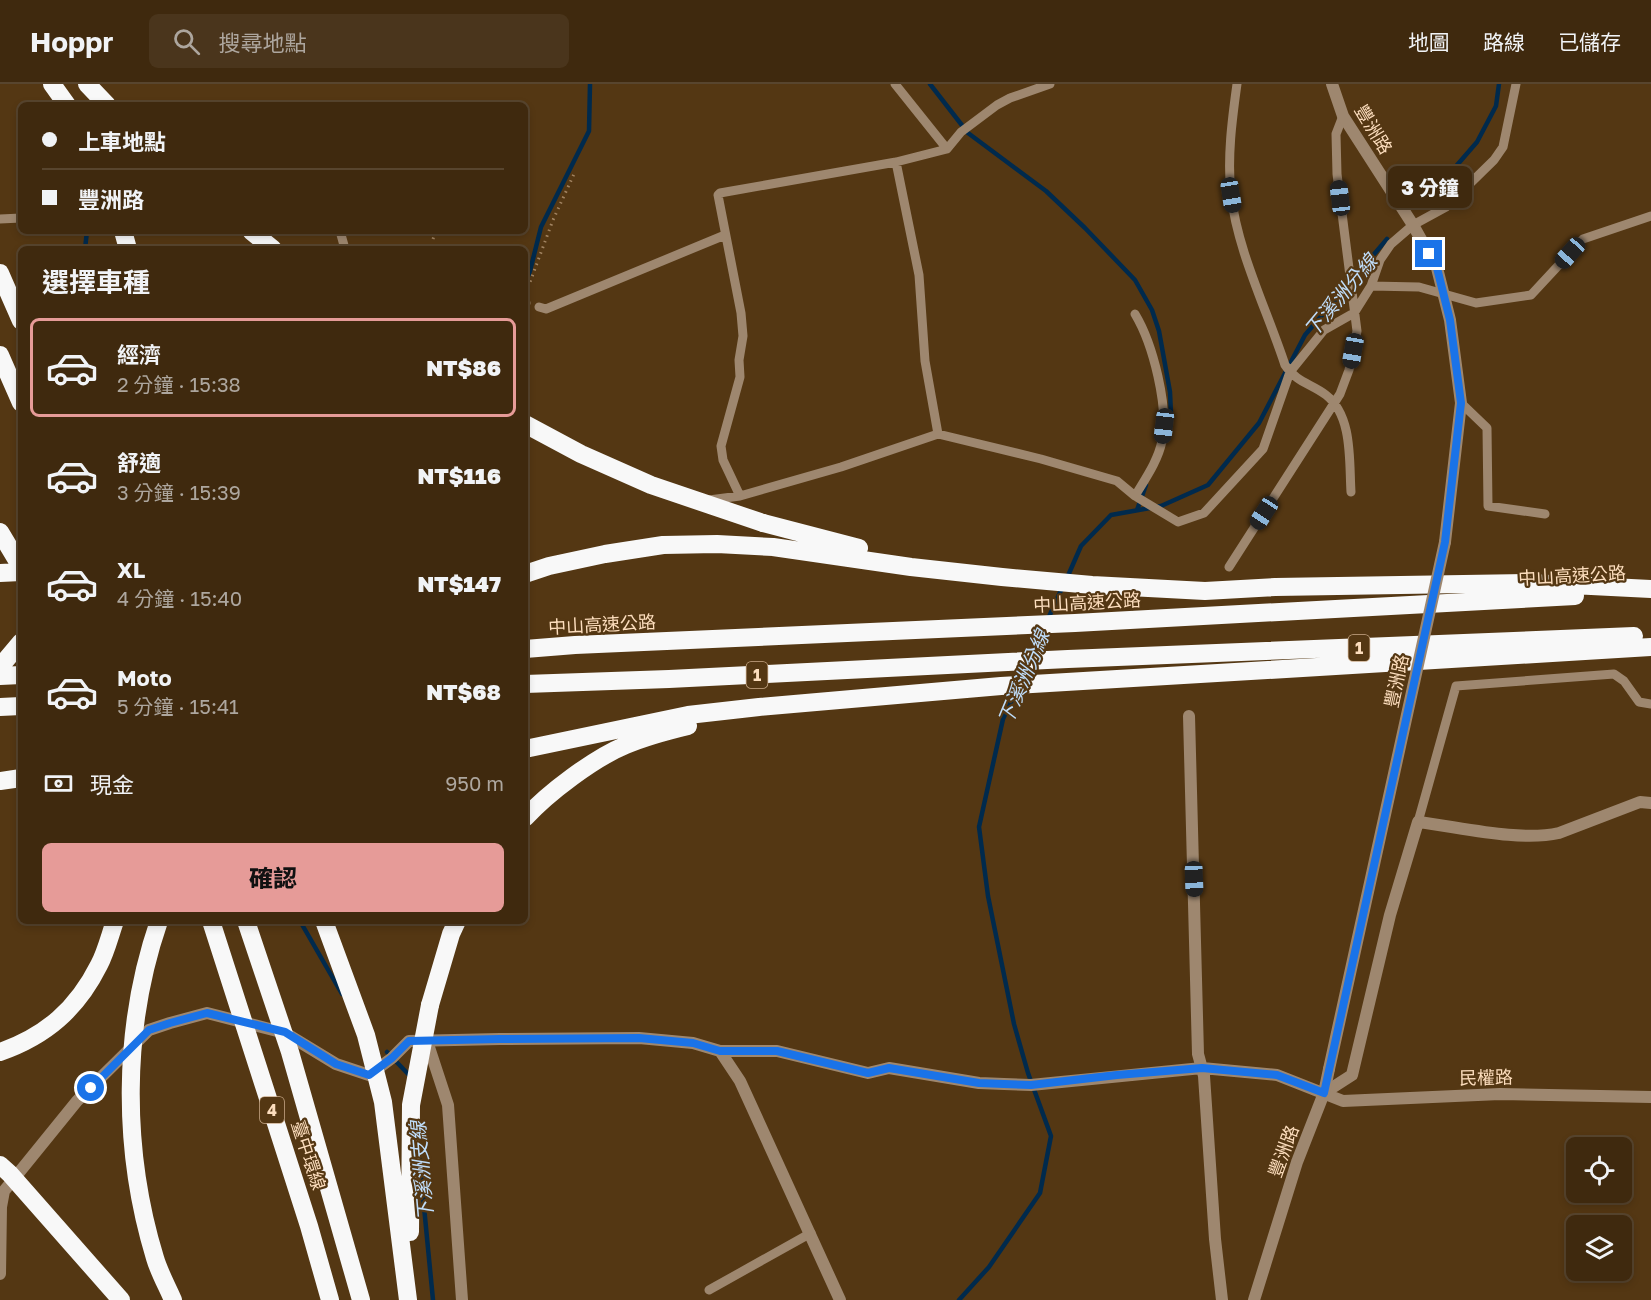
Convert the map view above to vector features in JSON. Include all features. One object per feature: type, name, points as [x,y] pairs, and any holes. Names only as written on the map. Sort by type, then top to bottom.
[{"type":"highway","points":[[52,84],[65,102]]},
{"type":"highway","points":[[87,84],[104,102]]},
{"type":"highway","points":[[255,234],[269,246]]},
{"type":"highway","points":[[0,273],[18,314]]},
{"type":"highway","points":[[0,355],[18,396]]},
{"type":"highway","points":[[528,426],[581,454],[651,485],[856,553]]},
{"type":"highway","points":[[0,532],[18,562]]},
{"type":"highway","points":[[528,573],[605,554],[663,545],[717,544],[856,553],[1002,576],[1092,585],[1205,591],[1287,587],[1532,583],[1651,590]]},
{"type":"highway","points":[[0,573],[18,572]]},
{"type":"highway","name":"中山高速公路","points":[[528,649],[1075,623],[1651,590]]},
{"type":"highway","name":"1","points":[[528,684],[1651,635]]},
{"type":"highway","points":[[0,667],[18,646]]},
{"type":"highway","points":[[528,748],[688,715],[759,707],[1001,686],[1651,647]]},
{"type":"highway","points":[[0,676],[18,675]]},
{"type":"highway","points":[[0,707],[18,706]]},
{"type":"highway","points":[[528,815],[541,801],[584,769],[624,745],[759,707]]},
{"type":"highway","points":[[0,781],[18,778]]},
{"type":"highway","points":[[0,1052],[25,1044],[50,1028],[81,996],[100,963],[114,924]]},
{"type":"highway","points":[[158,924],[142,983],[134,1034],[130,1095],[132,1149],[142,1209],[155,1260],[173,1300]]},
{"type":"highway","name":"臺中環線","points":[[212,924],[309,1226],[330,1300]]},
{"type":"highway","name":"臺中環線","points":[[247,924],[290,1052],[361,1300]]},
{"type":"highway","points":[[325,924],[366,1035],[383,1102],[410,1300]]},
{"type":"highway","points":[[410,1300],[411,1105],[430,1005],[456,924]]},
{"type":"highway","points":[[0,1165],[121,1300]]},
{"type":"street","name":"豐洲路","points":[[1254,1300],[1297,1162],[1324,1093],[1445,542],[1461,403],[1450,320],[1437,268],[1413,225],[1343,116],[1332,84]]},
{"type":"street","points":[[1189,716],[1199,1018],[1198,1054],[1204,1076],[1215,1239],[1222,1300]]},
{"type":"street","points":[[1324,1093],[1352,1075],[1390,915],[1418,822],[1535,837],[1559,833],[1640,802],[1651,803]]},
{"type":"street","name":"民權路","points":[[0,1274],[1,1207],[4,1191],[77,1101],[149,1030],[207,1013],[285,1032],[336,1064],[369,1075],[392,1058],[409,1041],[639,1038],[693,1043],[720,1051],[777,1051],[868,1073],[889,1068],[979,1083],[1031,1085],[1202,1068],[1277,1075],[1343,1101],[1500,1094],[1651,1097]]},
{"type":"street","points":[[427,1041],[448,1105],[462,1300]]},
{"type":"street","points":[[720,1051],[740,1081],[840,1300]]},
{"type":"lane","points":[[895,84],[949,146]]},
{"type":"lane","points":[[740,496],[721,446],[740,377],[743,336],[741,313],[717,197],[720,193],[896,162],[949,146],[961,132],[997,105],[1050,84]]},
{"type":"lane","points":[[1237,84],[1230,147],[1230,181],[1233,210],[1241,239],[1285,365],[1302,383],[1326,395],[1334,405],[1346,432],[1351,492]]},
{"type":"lane","points":[[528,431],[628,477],[696,502],[740,496],[841,467],[938,434],[1041,459],[1117,481],[1134,496],[1178,522],[1204,513],[1263,449],[1290,372],[1324,330],[1354,313],[1371,286],[1380,260],[1391,244],[1413,225],[1446,207],[1494,160],[1503,147],[1515,84]]},
{"type":"lane","points":[[1229,567],[1334,405],[1349,370],[1357,331],[1337,174],[1336,134],[1343,116]]},
{"type":"lane","points":[[896,162],[919,274],[925,361],[938,434]]},
{"type":"lane","points":[[1371,286],[1419,287],[1476,303],[1531,295],[1583,239],[1651,216]]},
{"type":"lane","points":[[0,219],[18,218]]},
{"type":"lane","points":[[247,234],[261,246]]},
{"type":"lane","points":[[539,307],[546,309],[725,235]]},
{"type":"lane","points":[[1134,496],[1154,462],[1162,442],[1164,426],[1151,346],[1135,314]]},
{"type":"lane","points":[[1461,403],[1487,428],[1488,506],[1545,514]]},
{"type":"lane","points":[[1418,822],[1456,686],[1614,674],[1624,681],[1639,702],[1651,704]]},
{"type":"lane","points":[[709,1290],[811,1233]]},
{"type":"path","points":[[528,287],[553,220],[574,174]]},
{"type":"waterway","points":[[528,276],[541,227],[589,131],[590,84]]},
{"type":"waterway","points":[[930,84],[968,133],[1046,191],[1135,280],[1152,310],[1159,331],[1170,392],[1171,414],[1166,429]]},
{"type":"waterway","name":"下溪洲分線","points":[[1425,202],[1477,142],[1496,106],[1499,84]]},
{"type":"waterway","name":"下溪洲支線","points":[[85,246],[87,234]]},
{"type":"waterway","name":"下溪洲分線","points":[[1067,578],[1081,546],[1111,515],[1161,506],[1208,485],[1259,423],[1305,335],[1387,239]]},
{"type":"waterway","points":[[1137,510],[1146,485]]},
{"type":"waterway","name":"下溪洲分線","points":[[1048,619],[1062,588]]},
{"type":"waterway","name":"下溪洲分線","points":[[1031,657],[1044,629]]},
{"type":"waterway","name":"下溪洲分線","points":[[959,1300],[989,1267],[1040,1193],[1051,1136],[1028,1073],[1014,1024],[988,896],[979,827],[1003,719],[1017,689]]},
{"type":"waterway","name":"下溪洲支線","points":[[302,924],[342,994]]},
{"type":"waterway","name":"下溪洲支線","points":[[387,1052],[410,1076]]},
{"type":"waterway","name":"下溪洲支線","points":[[419,1155],[433,1300]]},
{"type":"route","points":[[91,1088],[149,1030],[207,1013],[285,1032],[336,1064],[369,1075],[392,1058],[409,1041],[639,1038],[693,1043],[720,1051],[777,1051],[868,1073],[889,1068],[979,1083],[1031,1085],[1202,1068],[1277,1075],[1324,1093],[1445,542],[1461,403],[1450,320],[1437,268],[1429,254]]}]
